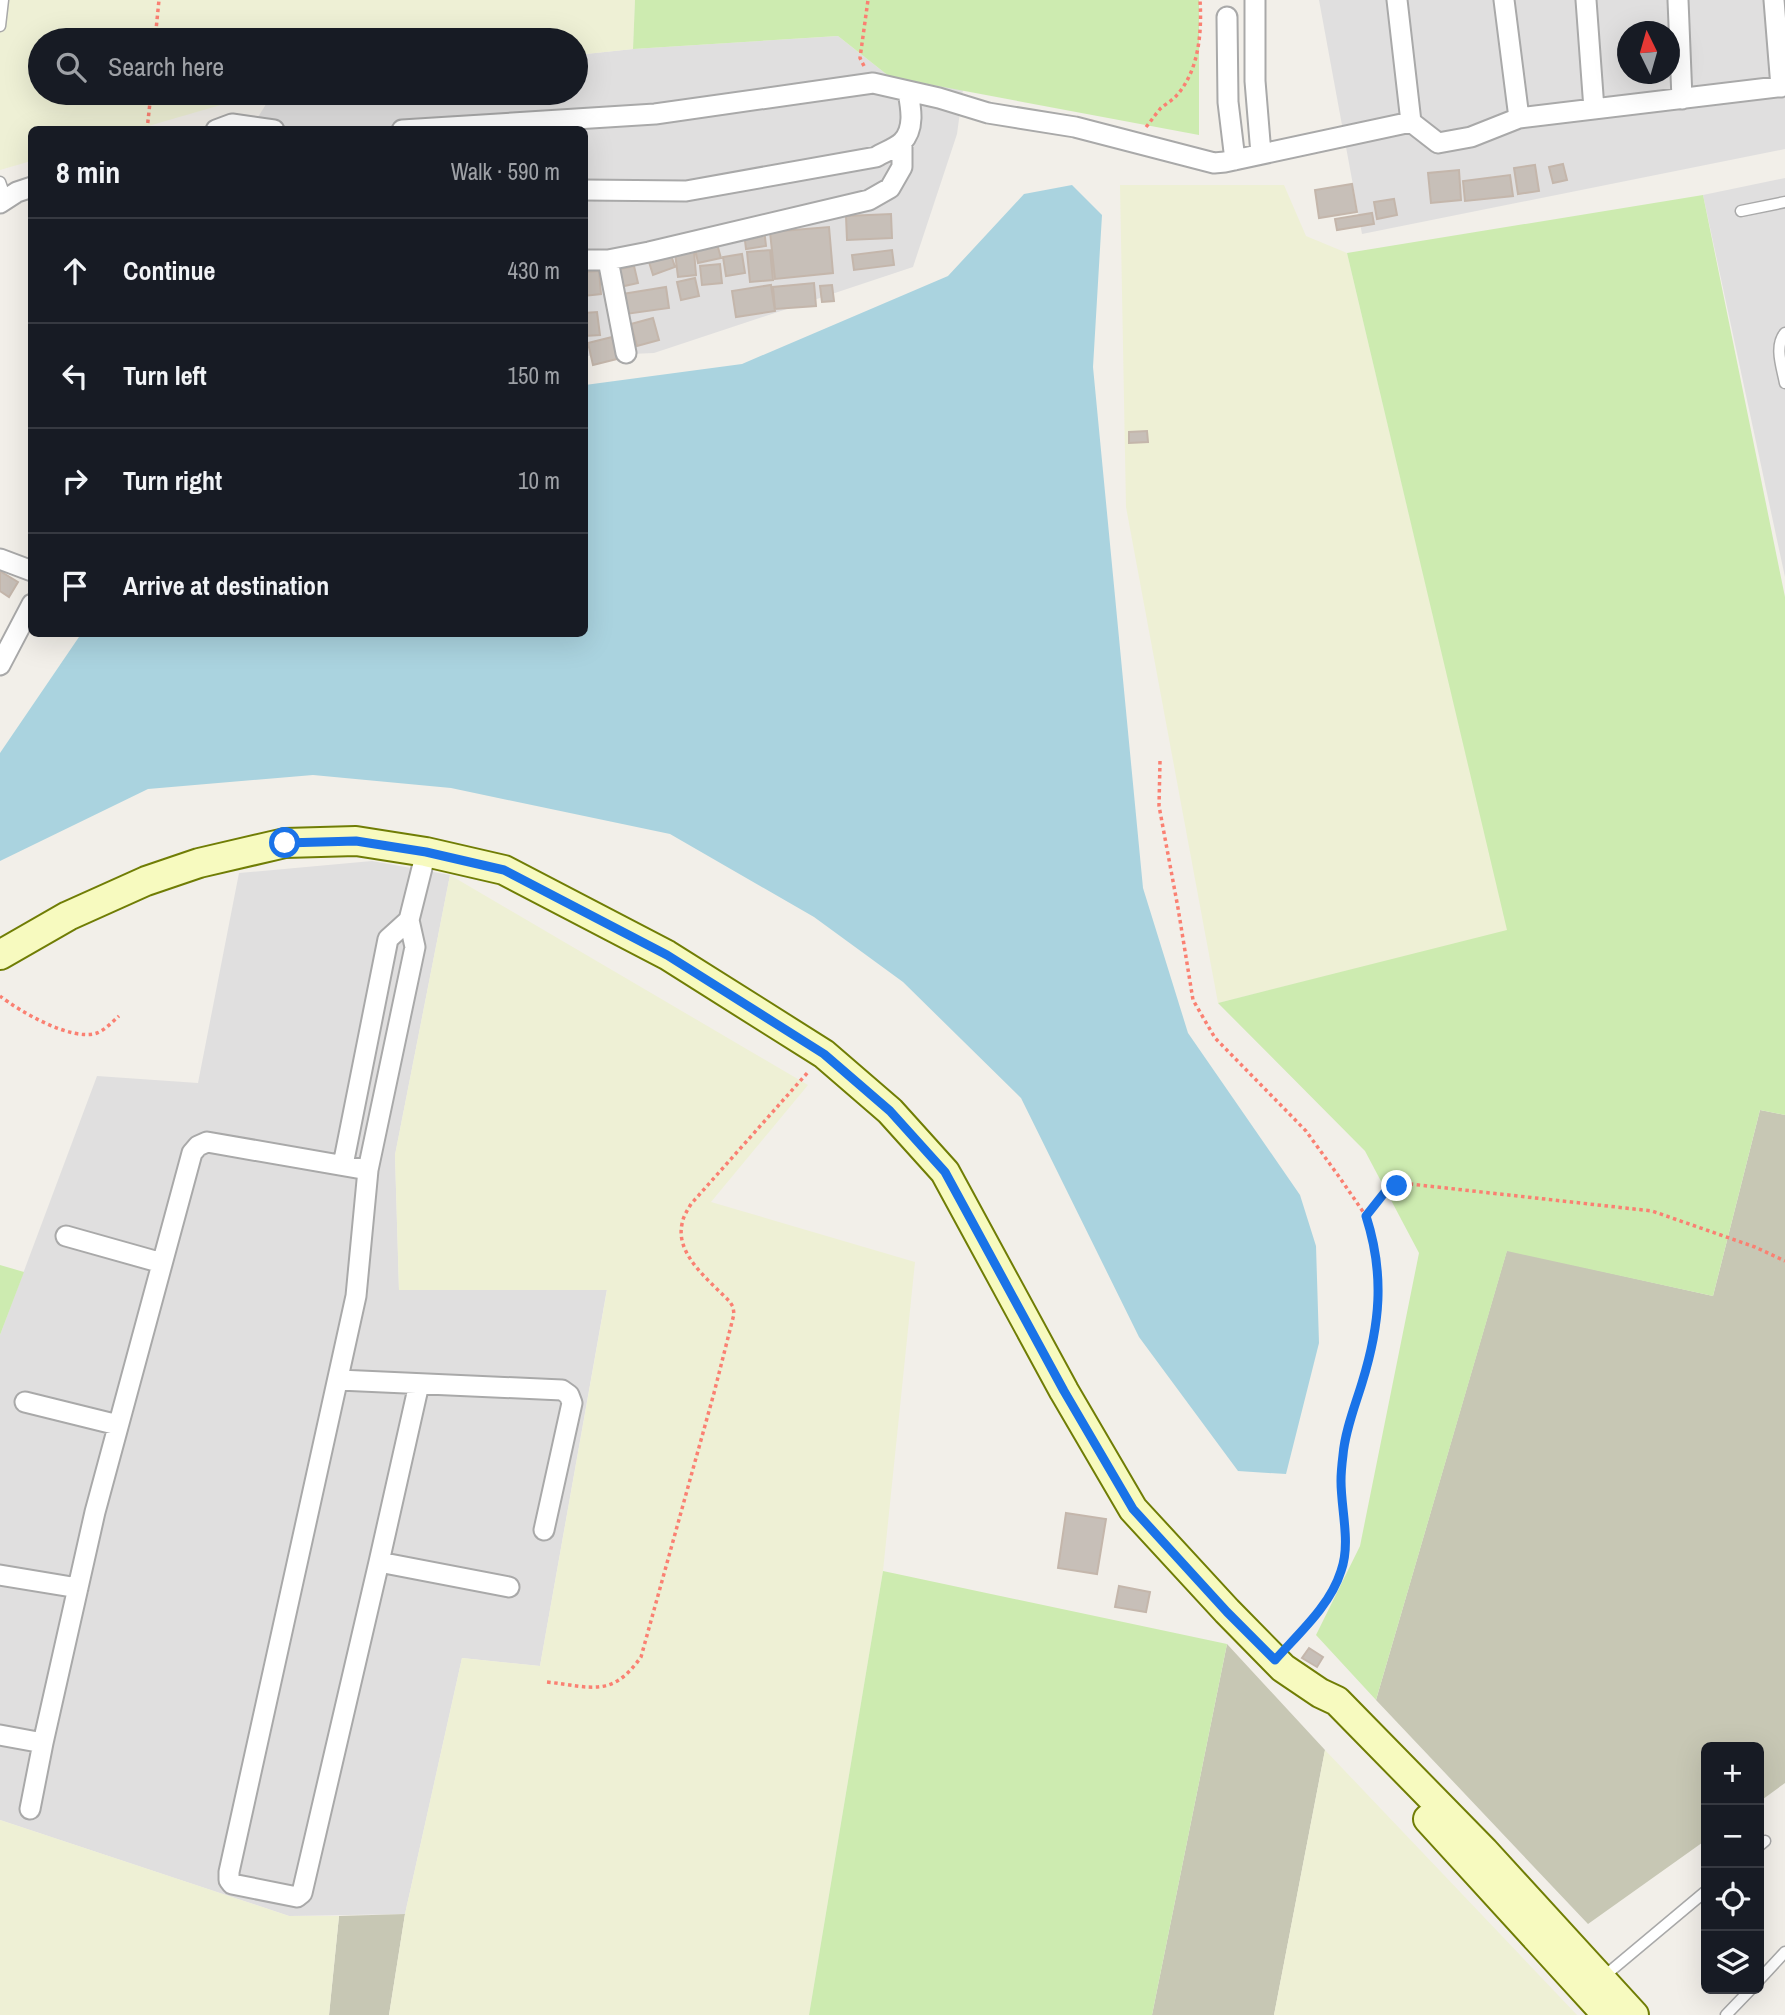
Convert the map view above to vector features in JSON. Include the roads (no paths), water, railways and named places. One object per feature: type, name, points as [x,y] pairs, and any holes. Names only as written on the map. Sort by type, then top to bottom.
[{"type":"street","points":[[1255,0],[1255,81],[1261,154]]},
{"type":"street","points":[[1397,0],[1411,122],[1438,143],[1471,137],[1519,118],[1783,86],[1774,0]]},
{"type":"street","points":[[1504,0],[1519,118]]},
{"type":"street","points":[[1586,0],[1594,109]]},
{"type":"street","points":[[1678,0],[1682,99]]},
{"type":"street","points":[[1227,17],[1228,102],[1235,160]]},
{"type":"street","points":[[465,126],[655,114],[873,83],[939,98],[988,113],[1075,127],[1214,163],[1411,122]]},
{"type":"street","points":[[588,190],[686,191],[876,157],[902,142],[909,130],[911,114],[908,92]]},
{"type":"street","points":[[227,126],[246,126]]},
{"type":"street","points":[[588,260],[608,260],[649,253],[869,200],[890,188],[902,167],[902,142]]},
{"type":"street","points":[[2,195],[28,188]]},
{"type":"street","points":[[608,260],[626,353]]},
{"type":"street","points":[[0,559],[28,570]]},
{"type":"street","points":[[0,666],[28,612]]},
{"type":"street","points":[[0,955],[68,915],[146,881],[199,863],[285,843],[356,841],[426,852],[504,870],[667,955],[824,1054],[890,1111],[945,1172],[1064,1391],[1133,1509],[1227,1612],[1283,1668],[1320,1693],[1327,1709],[1592,1985],[1634,2015]]},
{"type":"street","points":[[419,1384],[302,1893],[296,1896],[232,1884],[229,1872],[356,1296],[369,1170],[415,947],[409,920],[426,852]]},
{"type":"street","points":[[343,1165],[388,939],[409,920]]},
{"type":"street","points":[[30,1809],[95,1511],[192,1153],[207,1142],[369,1170]]},
{"type":"street","points":[[66,1236],[162,1264]]},
{"type":"street","points":[[338,1380],[562,1390],[569,1395],[572,1403],[544,1530]]},
{"type":"street","points":[[25,1402],[118,1425]]},
{"type":"street","points":[[379,1562],[509,1587]]},
{"type":"street","points":[[0,1574],[78,1588]]},
{"type":"street","points":[[0,1735],[43,1742]]},
{"type":"street","points":[[1592,1985],[1606,2015]]},
{"type":"lane","points":[[0,26],[3,0]]},
{"type":"lane","points":[[1741,211],[1785,202]]},
{"type":"lane","points":[[1785,333],[1781,336],[1779,351],[1785,383]]},
{"type":"lane","points":[[1592,1985],[1701,1895]]},
{"type":"lane","points":[[1764,1975],[1785,1952]]},
{"type":"lane","points":[[1726,2015],[1746,1994]]},
{"type":"water","points":[[1072,185],[1102,215],[1093,367],[1143,888],[1188,1033],[1300,1195],[1316,1246],[1319,1343],[1286,1474],[1238,1471],[1139,1337],[1021,1098],[903,982],[814,917],[670,834],[451,788],[313,775],[148,789],[0,861],[0,753],[79,637],[588,637],[588,385],[742,364],[948,276],[1024,194]]}]
